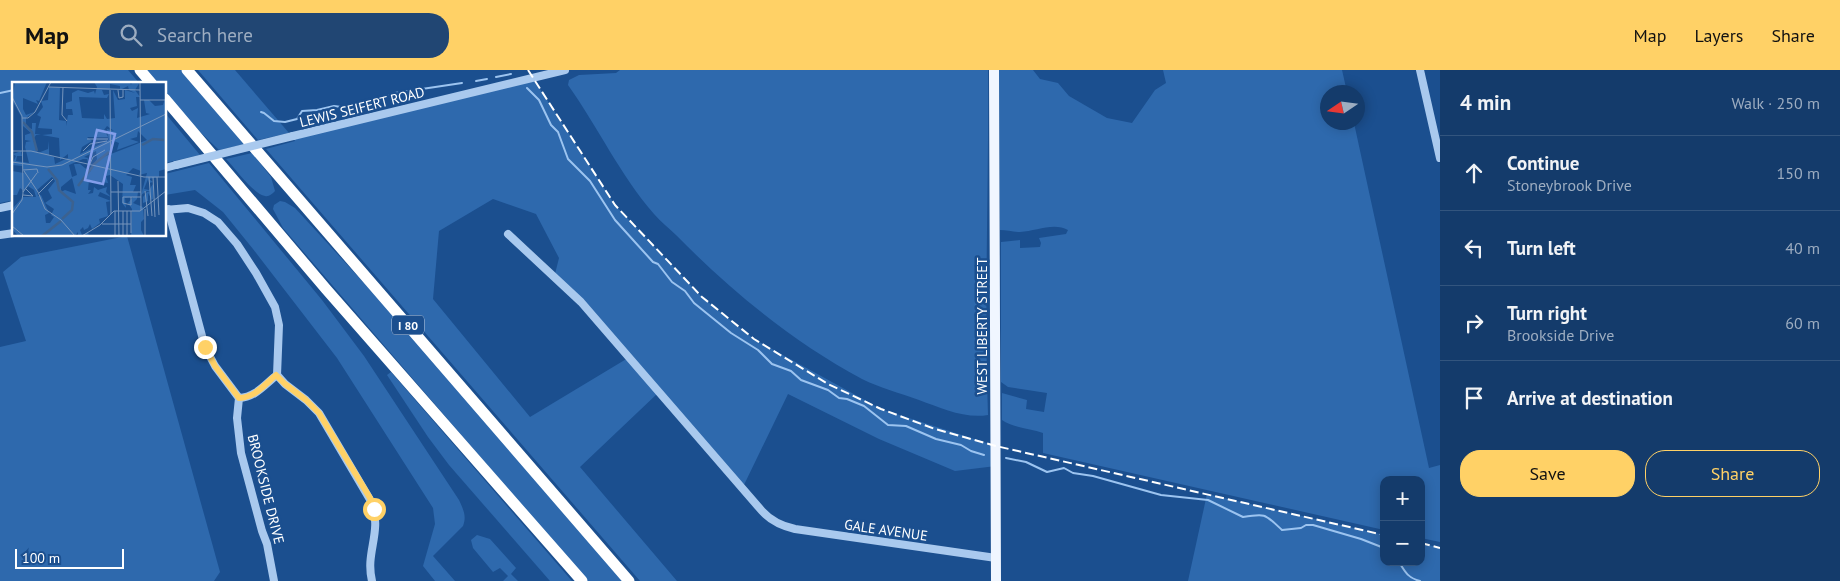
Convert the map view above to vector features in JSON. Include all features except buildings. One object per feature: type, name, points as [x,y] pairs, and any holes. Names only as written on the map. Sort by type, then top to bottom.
[{"type":"highway","points":[[140,70],[150,82]]},
{"type":"highway","name":"I 80","points":[[187,70],[629,581]]},
{"type":"highway","name":"I 80","points":[[166,100],[326,289],[582,581]]},
{"type":"main road","name":"WEST LIBERTY STREET","points":[[994,70],[996,581]]},
{"type":"street","name":"LEWIS SEIFERT ROAD","points":[[166,168],[565,70]]},
{"type":"street","points":[[1420,70],[1440,158]]},
{"type":"street","points":[[188,208],[204,213],[227,231],[242,251],[275,307],[279,325],[276,375],[253,395],[248,398],[239,398],[215,366],[205,347],[167,209],[188,208]]},
{"type":"street","name":"GALE AVENUE","points":[[508,234],[580,302],[760,509],[775,522],[795,530],[996,558]]},
{"type":"street","points":[[276,375],[319,413],[370,498],[376,517],[376,530],[370,562],[372,581]]},
{"type":"street","name":"BROOKSIDE DRIVE","points":[[239,398],[237,418],[241,452],[267,544],[274,581]]},
{"type":"shaded area","points":[[0,70],[128,70],[138,82],[12,82],[12,200],[0,203]]},
{"type":"shaded area","points":[[146,70],[181,70],[245,144],[219,150],[195,127],[166,93],[166,82],[156,82]]},
{"type":"shaded area","points":[[198,70],[235,70],[289,133],[258,140]]},
{"type":"shaded area","points":[[620,70],[988,70],[986,329],[988,415],[979,416],[953,412],[862,379],[787,332],[697,256],[657,217],[642,199],[568,85],[569,80],[579,75],[616,73]]},
{"type":"shaded area","points":[[999,70],[1033,70],[1040,79],[1058,83],[1069,96],[1107,118],[1132,123],[1155,90],[1166,83],[1163,70],[1342,70],[1345,85],[1320,85],[1320,130],[1356,130],[1429,468],[1440,465],[1440,542],[1425,539],[1425,476],[1380,476],[1380,529],[1043,453],[1043,433],[1011,425],[1002,420],[1002,393],[1027,400],[1026,409],[1044,412],[1047,393],[1008,387],[1001,382],[1001,242],[1020,240],[1020,248],[1040,247],[1039,238],[1066,234],[1068,230],[1057,227],[1020,232],[1000,230]]},
{"type":"shaded area","points":[[533,78],[615,205],[702,297],[754,339],[881,409],[996,446],[996,466],[955,471],[879,439],[788,394],[742,489],[658,393],[580,467],[677,581],[640,581],[266,149],[295,141],[293,136]],"holes":[[[493,199],[536,214],[559,258],[554,278],[628,358],[530,417],[433,299],[439,231]]]},
{"type":"shaded area","points":[[166,114],[200,155],[166,163]]},
{"type":"shaded area","points":[[252,153],[271,177],[275,191],[269,196],[255,191],[226,159]]},
{"type":"shaded area","points":[[209,163],[322,300],[364,356],[459,500],[465,516],[463,526],[433,556],[455,581],[435,581],[423,566],[435,524],[433,508],[337,358],[223,212],[195,190],[166,195],[166,174]]},
{"type":"shaded area","points":[[280,201],[295,208],[388,309],[623,581],[587,581],[283,228],[273,209],[274,205]]},
{"type":"shaded area","points":[[127,236],[220,572],[214,581],[0,581],[0,347],[26,341],[3,272],[21,257]]},
{"type":"shaded area","points":[[391,372],[572,581],[550,581],[449,465],[387,375]]},
{"type":"shaded area","points":[[1207,494],[1380,534],[1380,566],[1425,566],[1425,544],[1440,548],[1440,581],[1188,581]]},
{"type":"shaded area","points":[[477,535],[490,539],[516,568],[511,574],[518,581],[503,581],[508,576],[500,568],[493,572],[473,548],[471,540]]},
{"type":"waterway","points":[[496,77],[511,74]]},
{"type":"waterway","points":[[476,81],[487,79]]},
{"type":"waterway","points":[[374,99],[395,93],[462,83]]},
{"type":"waterway","points":[[527,88],[539,100],[551,125],[558,132],[568,159],[590,181],[615,220],[653,262],[658,264],[672,282],[685,291],[694,303],[731,333],[758,350],[772,364],[791,371],[801,380],[828,390],[839,398],[864,406],[888,425],[906,426],[936,439],[961,445],[971,451],[984,455]]},
{"type":"waterway","points":[[0,93],[12,90]]},
{"type":"waterway","points":[[261,112],[274,121],[285,122],[297,119],[302,111],[334,106],[349,108],[356,105]]},
{"type":"waterway","points":[[1006,458],[1026,462],[1047,472],[1064,468],[1073,473],[1093,476],[1161,495],[1208,500],[1243,517],[1265,516],[1282,530],[1313,525],[1380,546]]},
{"type":"waterway","points":[[1401,566],[1407,574],[1420,581]]},
{"type":"railway","points":[[528,70],[615,205],[702,297],[754,339],[828,384],[881,409],[935,429],[996,446],[1380,534]]},
{"type":"railway","points":[[1425,544],[1440,548]]},
{"type":"route","points":[[205,347],[215,366],[239,398],[248,398],[253,395],[276,375],[313,406],[340,446],[370,498],[374,509]]}]
